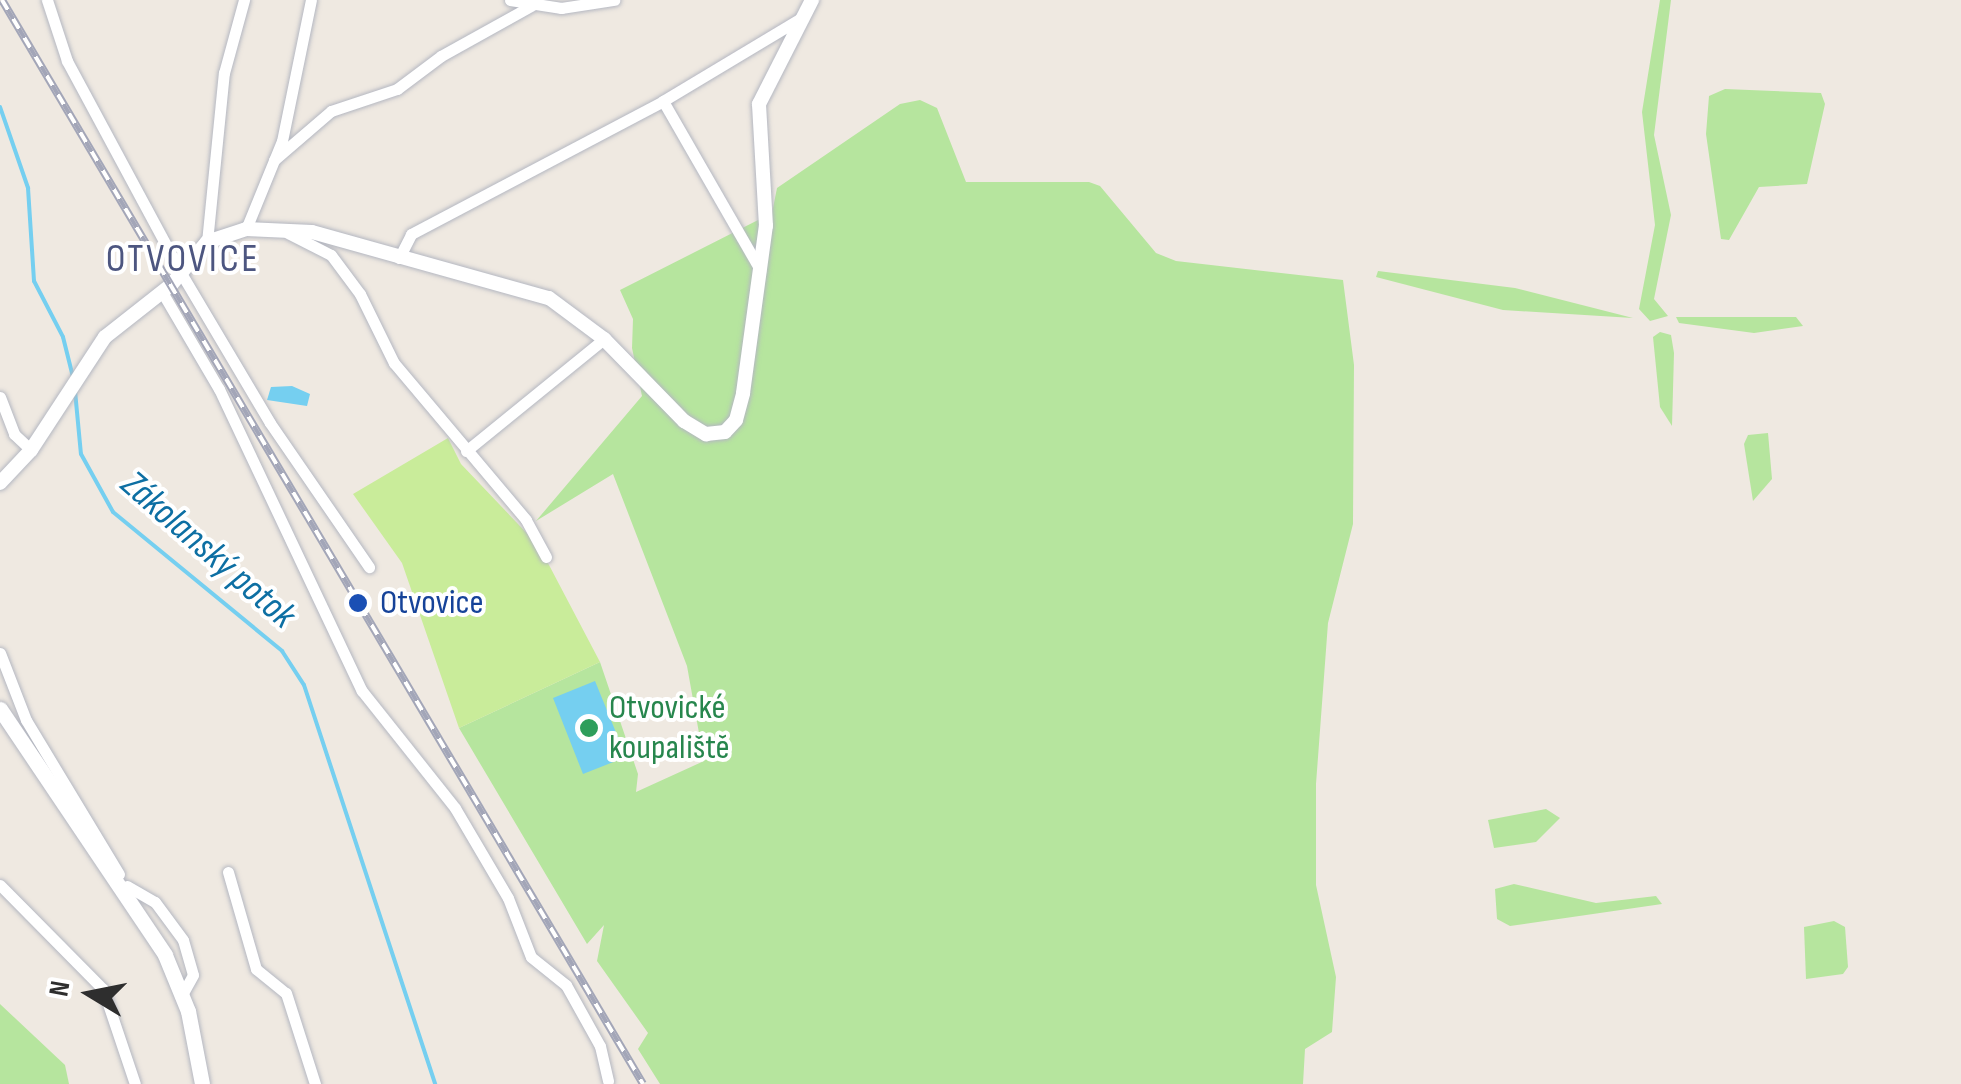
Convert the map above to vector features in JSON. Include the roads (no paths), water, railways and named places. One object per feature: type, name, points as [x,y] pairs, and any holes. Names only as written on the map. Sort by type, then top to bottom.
[{"type":"main road","points":[[0,709],[125,891],[183,993],[202,1084]]},
{"type":"street","points":[[47,0],[67,61],[181,273],[270,423],[369,568]]},
{"type":"street","points":[[207,242],[224,73],[244,0]]},
{"type":"street","points":[[246,229],[274,160],[311,0]]},
{"type":"street","points":[[510,0],[531,6],[614,0]]},
{"type":"street","points":[[0,483],[32,450],[78,369],[105,337],[162,292],[207,242],[246,229],[312,232],[548,298],[604,339],[684,421],[706,434],[725,432],[736,420],[743,393],[766,226],[759,104],[812,0]]},
{"type":"street","points":[[274,160],[331,112],[397,90],[441,56],[531,6]]},
{"type":"street","points":[[399,258],[412,234],[663,100],[803,17]]},
{"type":"street","points":[[663,100],[760,270]]},
{"type":"street","points":[[284,231],[331,255],[360,294],[394,363],[526,520],[546,557]]},
{"type":"street","points":[[162,292],[219,388],[362,691],[454,808],[508,898],[531,957],[566,985],[600,1046],[608,1081]]},
{"type":"street","points":[[466,452],[604,339]]},
{"type":"street","points":[[0,397],[14,434],[32,450]]},
{"type":"street","points":[[0,653],[26,720],[125,891],[155,902],[184,940],[192,975],[183,993]]},
{"type":"street","points":[[228,872],[256,969],[286,993],[314,1084]]},
{"type":"street","points":[[0,885],[102,989],[135,1084]]},
{"type":"water","points":[[292,386],[310,394],[307,406],[267,400],[271,387]]},
{"type":"water","name":"Otvovické koupaliště","points":[[595,681],[626,757],[583,774],[553,698]]},
{"type":"waterway","name":"Zákolanský potok","points":[[0,107],[28,188],[34,281],[63,337],[73,377]]},
{"type":"waterway","name":"Zákolanský potok","points":[[75,391],[81,454],[113,512],[282,651],[304,685],[435,1084]]},
{"type":"railway","points":[[2,0],[643,1084]]},
{"type":"place","name":"Otvovice","points":[[358,603]]},
{"type":"place","name":"Otvovické koupaliště","points":[[589,728]]},
{"type":"district","name":"OTVOVICE","points":[[183,259]]}]
